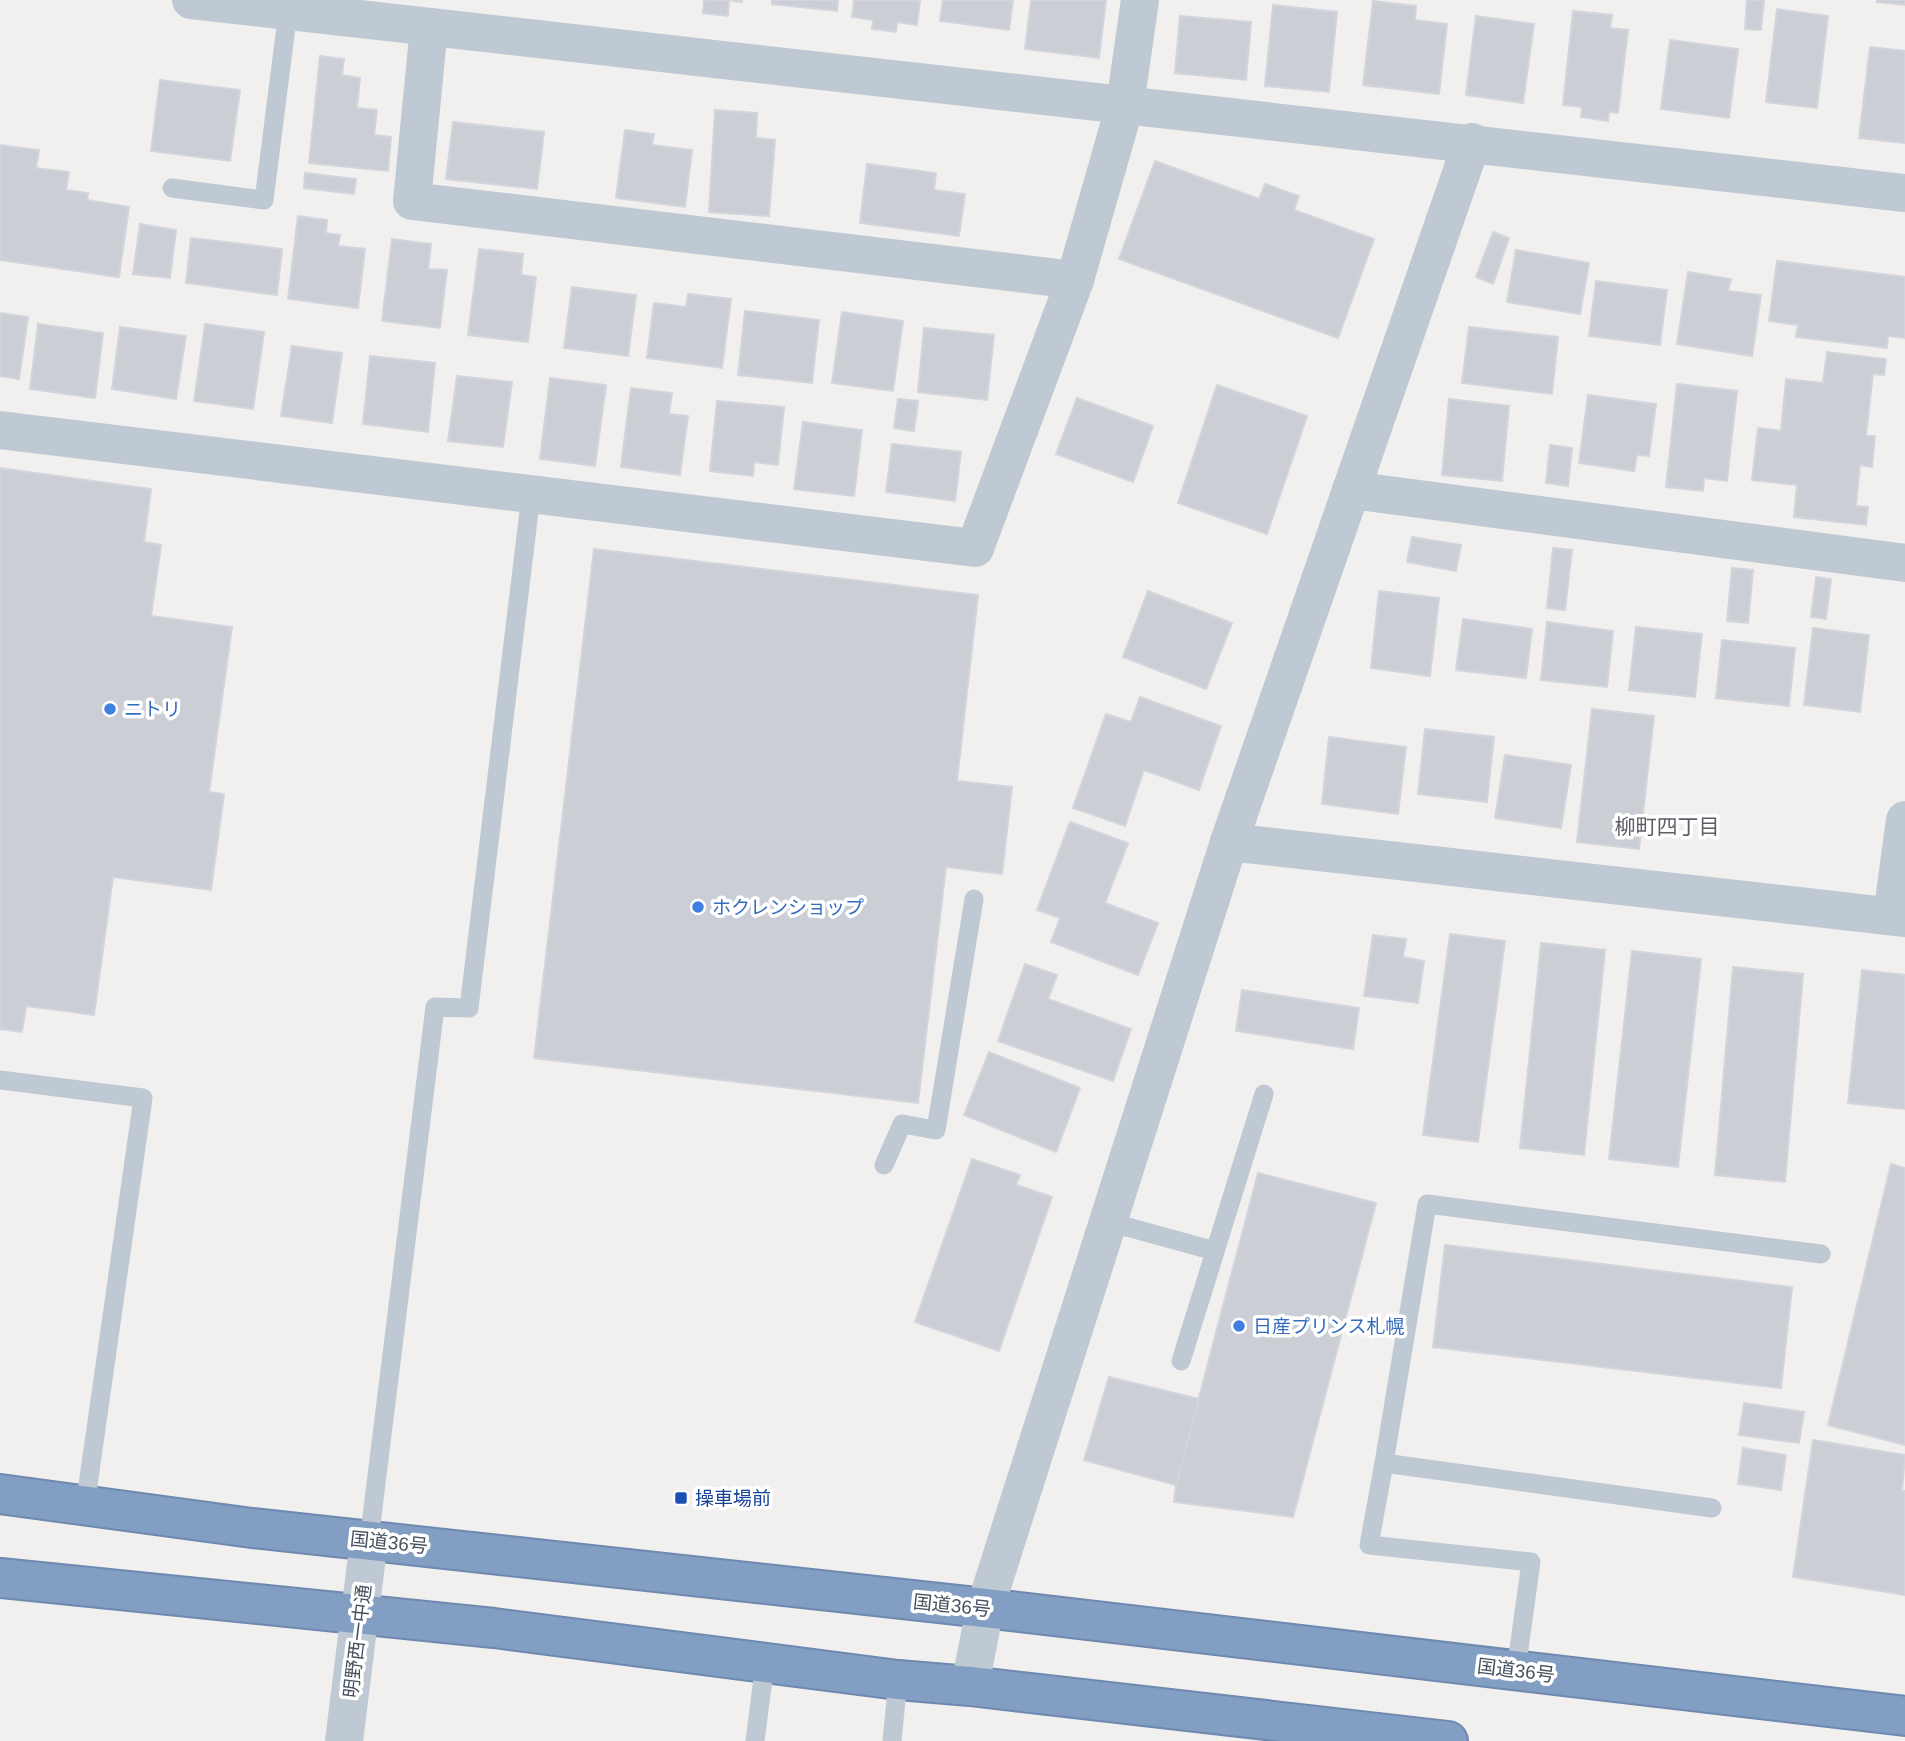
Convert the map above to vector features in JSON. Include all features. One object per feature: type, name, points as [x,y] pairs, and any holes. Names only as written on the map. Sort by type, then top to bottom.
[{"type":"highway","name":"国道36号","points":[[0,1494],[252,1528],[985,1608],[1905,1716]]},
{"type":"highway","points":[[0,1578],[523,1632],[898,1680],[970,1686],[1233,1729],[1448,1741]]},
{"type":"street","points":[[191,0],[1905,192]]},
{"type":"street","points":[[0,430],[975,548],[1075,280],[1125,105],[1140,0]]},
{"type":"street","points":[[429,27],[412,201],[1075,280]]},
{"type":"street","points":[[970,1686],[985,1608],[1229,842],[1472,142]]},
{"type":"street","points":[[1351,490],[1905,563]]},
{"type":"street","points":[[1229,842],[1899,917],[1905,820]]},
{"type":"street","name":"明野西一中通","points":[[344,1741],[369,1540]]},
{"type":"lane","points":[[172,188],[264,200],[288,11]]},
{"type":"lane","points":[[369,1540],[435,1007],[469,1008],[531,495]]},
{"type":"lane","points":[[884,1165],[902,1124],[936,1130],[974,899]]},
{"type":"lane","points":[[0,1080],[143,1098],[85,1506]]},
{"type":"lane","points":[[1181,1360],[1264,1094]]},
{"type":"lane","points":[[1516,1670],[1531,1562],[1369,1545],[1427,1204],[1821,1254]]},
{"type":"lane","points":[[1108,1222],[1215,1251]]},
{"type":"lane","points":[[1384,1463],[1712,1508]]},
{"type":"lane","points":[[755,1741],[765,1663]]},
{"type":"lane","points":[[892,1741],[898,1680]]},
{"type":"building","points":[[704,0],[729,0],[728,16],[703,13]]},
{"type":"building","points":[[772,0],[838,0],[837,11],[772,4]]},
{"type":"building","points":[[854,0],[920,0],[917,25],[897,22],[896,32],[872,29],[873,20],[852,17]]},
{"type":"building","points":[[943,0],[1013,0],[1009,30],[940,21]]},
{"type":"building","points":[[1031,0],[1106,0],[1099,58],[1025,49]]},
{"type":"building","points":[[1747,0],[1764,0],[1761,30],[1745,29]]},
{"type":"building","points":[[1905,0],[1905,5],[1877,2]]},
{"type":"building","points":[[1373,1],[1416,6],[1415,20],[1447,24],[1439,94],[1363,85]]},
{"type":"building","points":[[1273,5],[1337,12],[1329,92],[1265,86]]},
{"type":"building","points":[[1777,9],[1828,16],[1817,108],[1766,102]]},
{"type":"building","points":[[1573,11],[1612,15],[1610,28],[1628,30],[1618,113],[1609,112],[1608,121],[1581,117],[1582,107],[1563,105]]},
{"type":"building","points":[[1180,16],[1251,22],[1246,80],[1175,73]]},
{"type":"building","points":[[1476,16],[1534,24],[1523,103],[1466,95]]},
{"type":"building","points":[[1670,40],[1738,49],[1729,118],[1661,109]]},
{"type":"building","points":[[1870,47],[1905,51],[1905,143],[1859,138]]},
{"type":"building","points":[[320,56],[344,59],[342,75],[360,78],[357,108],[377,110],[374,135],[391,137],[388,171],[309,163]]},
{"type":"building","points":[[160,80],[240,90],[230,161],[151,151]]},
{"type":"building","points":[[715,110],[757,113],[756,138],[775,140],[769,216],[709,212]]},
{"type":"building","points":[[453,122],[544,132],[537,189],[446,179]]},
{"type":"building","points":[[625,130],[654,134],[652,145],[692,150],[685,207],[616,198]]},
{"type":"building","points":[[0,145],[39,150],[36,168],[69,172],[66,190],[88,193],[87,200],[129,207],[119,277],[0,260]]},
{"type":"building","points":[[1155,161],[1259,199],[1265,184],[1299,196],[1294,210],[1374,239],[1338,338],[1119,259]]},
{"type":"building","points":[[867,164],[936,173],[934,190],[965,194],[959,236],[860,223]]},
{"type":"building","points":[[305,173],[356,179],[354,194],[304,188]]},
{"type":"building","points":[[298,216],[327,220],[326,233],[340,235],[338,246],[365,249],[358,308],[288,299]]},
{"type":"building","points":[[140,224],[176,230],[170,278],[133,274]]},
{"type":"building","points":[[1493,232],[1509,238],[1493,284],[1476,277]]},
{"type":"building","points":[[191,238],[282,249],[277,295],[186,283]]},
{"type":"building","points":[[392,239],[431,244],[428,269],[447,270],[440,328],[382,321]]},
{"type":"building","points":[[479,249],[523,254],[521,275],[536,277],[528,342],[468,335]]},
{"type":"building","points":[[1516,250],[1589,263],[1580,314],[1507,302]]},
{"type":"building","points":[[1777,261],[1905,277],[1905,338],[1888,336],[1887,348],[1796,337],[1798,325],[1769,321]]},
{"type":"building","points":[[1688,272],[1731,279],[1728,291],[1761,295],[1752,356],[1677,344]]},
{"type":"building","points":[[1596,281],[1667,290],[1660,345],[1589,336]]},
{"type":"building","points":[[572,287],[636,295],[628,356],[564,348]]},
{"type":"building","points":[[688,294],[731,299],[722,368],[647,358],[654,303],[686,307]]},
{"type":"building","points":[[745,311],[819,320],[812,383],[738,375]]},
{"type":"building","points":[[842,312],[903,321],[893,391],[832,383]]},
{"type":"building","points":[[0,313],[28,317],[19,379],[0,376]]},
{"type":"building","points":[[38,324],[103,333],[95,398],[30,389]]},
{"type":"building","points":[[205,324],[264,332],[253,409],[194,401]]},
{"type":"building","points":[[120,327],[186,336],[176,399],[112,389]]},
{"type":"building","points":[[1469,327],[1558,337],[1552,394],[1462,383]]},
{"type":"building","points":[[924,328],[994,335],[987,400],[918,392]]},
{"type":"building","points":[[292,346],[342,353],[332,423],[281,416]]},
{"type":"building","points":[[1827,352],[1886,359],[1884,375],[1873,374],[1866,436],[1875,436],[1872,467],[1860,465],[1856,506],[1868,507],[1866,525],[1794,517],[1797,485],[1752,480],[1758,428],[1781,431],[1786,379],[1823,383]]},
{"type":"building","points":[[370,356],[435,363],[428,432],[363,424]]},
{"type":"building","points":[[457,376],[512,382],[503,447],[448,441]]},
{"type":"building","points":[[550,378],[606,385],[595,466],[540,459]]},
{"type":"building","points":[[1677,384],[1737,391],[1727,481],[1704,478],[1703,491],[1666,487]]},
{"type":"building","points":[[1217,385],[1307,416],[1267,534],[1178,503]]},
{"type":"building","points":[[631,388],[672,393],[669,414],[688,416],[680,475],[621,467]]},
{"type":"building","points":[[1588,395],[1656,404],[1649,456],[1637,455],[1634,471],[1579,463]]},
{"type":"building","points":[[1077,398],[1153,426],[1133,482],[1056,454]]},
{"type":"building","points":[[898,399],[918,401],[914,431],[894,428]]},
{"type":"building","points":[[1449,399],[1509,406],[1502,481],[1442,475]]},
{"type":"building","points":[[717,401],[784,407],[778,465],[754,462],[753,476],[710,471]]},
{"type":"building","points":[[803,422],[862,430],[854,496],[794,489]]},
{"type":"building","points":[[892,444],[961,452],[955,501],[886,492]]},
{"type":"building","points":[[1550,445],[1572,448],[1568,486],[1546,483]]},
{"type":"building","name":"ニトリ","points":[[0,468],[151,489],[144,542],[161,545],[151,616],[232,627],[209,792],[224,794],[211,890],[113,877],[94,1015],[26,1006],[22,1032],[0,1029]]},
{"type":"building","points":[[1412,537],[1461,545],[1456,571],[1407,562]]},
{"type":"building","points":[[1553,548],[1572,550],[1565,610],[1547,608]]},
{"type":"building","points":[[594,549],[978,595],[957,781],[1012,787],[1002,874],[946,867],[918,1103],[534,1058]]},
{"type":"building","points":[[1732,568],[1753,570],[1748,623],[1727,621]]},
{"type":"building","points":[[1816,577],[1831,579],[1826,619],[1811,617]]},
{"type":"building","points":[[1148,591],[1232,623],[1206,689],[1123,657]]},
{"type":"building","points":[[1379,591],[1439,598],[1430,676],[1371,668]]},
{"type":"building","points":[[1463,619],[1532,629],[1526,678],[1456,670]]},
{"type":"building","points":[[1547,622],[1613,631],[1607,687],[1541,680]]},
{"type":"building","points":[[1636,627],[1702,634],[1695,697],[1629,690]]},
{"type":"building","points":[[1813,628],[1869,635],[1860,712],[1804,705]]},
{"type":"building","points":[[1722,640],[1795,648],[1789,706],[1716,698]]},
{"type":"building","points":[[1140,697],[1221,726],[1199,790],[1144,770],[1125,826],[1073,808],[1106,714],[1131,722]]},
{"type":"building","points":[[1592,709],[1654,716],[1639,849],[1577,842]]},
{"type":"building","points":[[1425,729],[1494,737],[1487,802],[1418,794]]},
{"type":"building","points":[[1329,737],[1406,747],[1398,814],[1322,804]]},
{"type":"building","points":[[1505,755],[1571,765],[1561,828],[1495,818]]},
{"type":"building","points":[[1070,822],[1128,843],[1105,903],[1158,923],[1138,975],[1051,942],[1060,918],[1037,910]]},
{"type":"building","points":[[1450,934],[1505,941],[1478,1142],[1423,1135]]},
{"type":"building","points":[[1373,935],[1406,939],[1403,957],[1424,961],[1418,1003],[1364,996]]},
{"type":"building","points":[[1541,943],[1605,950],[1584,1155],[1520,1148]]},
{"type":"building","points":[[1632,951],[1701,959],[1678,1167],[1609,1159]]},
{"type":"building","points":[[1025,964],[1057,975],[1048,999],[1131,1029],[1113,1081],[998,1041]]},
{"type":"building","points":[[1733,967],[1803,974],[1785,1182],[1715,1175]]},
{"type":"building","points":[[1862,970],[1905,975],[1905,1109],[1848,1103]]},
{"type":"building","points":[[1242,990],[1359,1008],[1353,1049],[1236,1031]]},
{"type":"building","points":[[989,1052],[1080,1088],[1056,1152],[964,1115]]},
{"type":"building","points":[[972,1159],[1020,1175],[1016,1185],[1052,1197],[999,1351],[915,1322]]},
{"type":"building","points":[[1891,1164],[1905,1168],[1905,1445],[1828,1425]]},
{"type":"building","points":[[1258,1173],[1376,1203],[1293,1517],[1174,1502],[1176,1485]]},
{"type":"building","points":[[1445,1245],[1792,1287],[1781,1388],[1433,1347]]},
{"type":"building","points":[[1109,1377],[1199,1399],[1176,1485],[1084,1460]]},
{"type":"building","points":[[1744,1403],[1804,1412],[1799,1443],[1739,1435]]},
{"type":"building","points":[[1813,1440],[1905,1455],[1902,1491],[1905,1491],[1905,1595],[1793,1577]]},
{"type":"building","points":[[1743,1448],[1786,1455],[1781,1490],[1738,1484]]},
{"type":"place","name":"ニトリ","points":[[110,709]]},
{"type":"place","name":"ホクレンショップ","points":[[698,907]]},
{"type":"place","name":"日産プリンス札幌","points":[[1239,1326]]},
{"type":"place","name":"操車場前","points":[[681,1498]]},
{"type":"district","name":"柳町四丁目","points":[[1667,827]]}]
